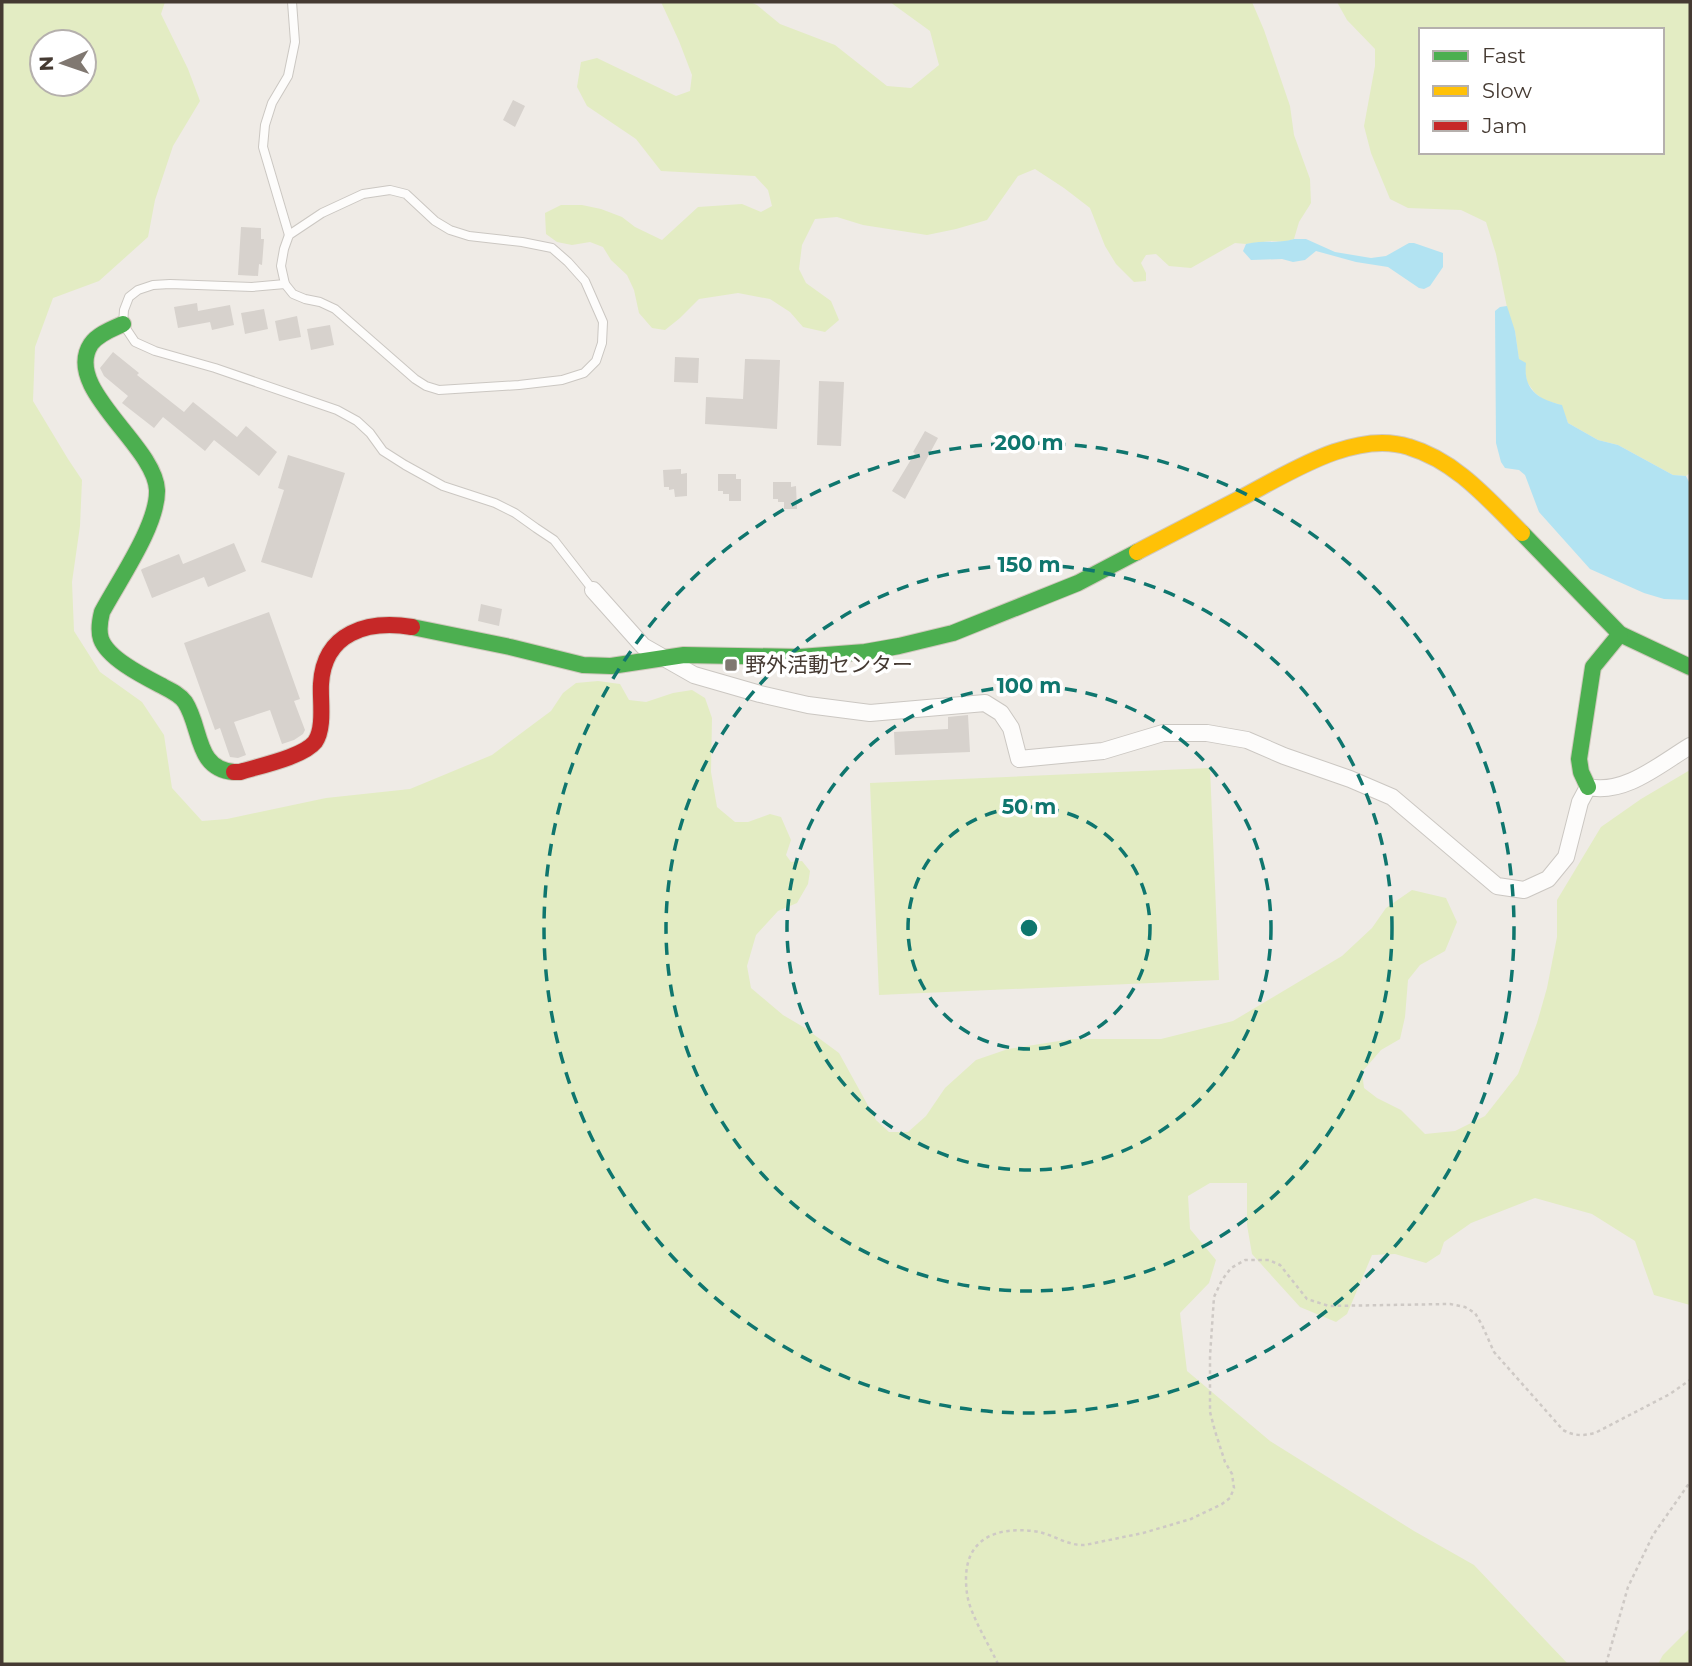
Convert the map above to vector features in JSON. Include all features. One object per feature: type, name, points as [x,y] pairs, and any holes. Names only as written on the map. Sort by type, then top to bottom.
[{"type":"street","points":[[123,324],[92,342],[86,351],[86,366],[90,382],[111,416],[144,456],[153,473],[157,491],[156,508],[102,612],[100,638],[107,650],[119,660],[179,695],[187,703],[204,752],[212,765],[226,771],[240,772],[301,753],[314,743],[320,731],[321,681],[325,659],[340,640],[365,628],[392,624],[412,627],[583,665],[611,666],[684,655],[800,657],[899,646],[953,633],[1078,583],[1320,457],[1355,446],[1381,443],[1408,446],[1445,463],[1475,485],[1620,634],[1690,667]]},
{"type":"street","points":[[593,590],[643,646],[694,675],[760,694],[821,707],[870,713],[985,703],[1001,713],[1011,728],[1019,759],[1103,751],[1163,733],[1207,733],[1247,740],[1392,797],[1497,886],[1524,890],[1548,878],[1566,857],[1580,802],[1588,787]]},
{"type":"street","points":[[1588,787],[1579,759],[1593,667],[1620,634]]},
{"type":"street","points":[[1588,787],[1600,790],[1627,784],[1690,746]]},
{"type":"lane","points":[[289,235],[262,147],[272,103],[288,76],[295,42],[292,2]]},
{"type":"lane","points":[[390,190],[406,194],[435,221],[450,230],[469,236],[552,248],[584,281],[603,322],[602,343],[596,361],[584,373],[562,380],[439,390],[426,386],[335,309],[293,293],[285,284],[281,266],[289,235],[321,213],[363,194],[390,190]]},
{"type":"lane","points":[[285,284],[252,287],[153,285],[138,289],[129,297],[123,324],[135,342],[155,351],[215,368],[337,410],[357,421],[383,451],[405,465],[443,486],[495,503],[515,513],[554,540],[593,590]]},
{"type":"path","points":[[998,1664],[970,1606],[967,1594],[968,1560],[981,1541],[994,1533],[1013,1530],[1049,1534],[1075,1545],[1092,1544],[1191,1519],[1230,1498],[1234,1488],[1232,1474],[1210,1412],[1212,1312],[1214,1297],[1222,1280],[1231,1268],[1245,1260],[1269,1260],[1280,1265],[1307,1299],[1329,1306],[1450,1304],[1465,1307],[1475,1313],[1493,1352],[1504,1366],[1563,1430],[1573,1435],[1595,1433],[1670,1394],[1690,1380]]},
{"type":"path","points":[[1606,1664],[1628,1587],[1653,1535],[1690,1482]]},
{"type":"green space","points":[[2,2],[165,2],[161,14],[188,69],[200,101],[173,146],[155,200],[148,237],[99,281],[53,298],[35,347],[33,401],[82,480],[80,526],[72,582],[74,631],[100,672],[142,702],[164,735],[172,788],[202,821],[227,819],[326,798],[410,789],[492,755],[551,711],[563,693],[576,683],[598,681],[620,684],[629,700],[646,702],[692,690],[705,698],[712,718],[711,772],[717,807],[735,822],[748,822],[770,814],[781,817],[791,840],[786,855],[791,862],[802,861],[810,871],[808,884],[797,903],[778,911],[756,935],[747,966],[751,988],[783,1015],[839,1053],[876,1120],[889,1132],[908,1132],[926,1116],[945,1088],[976,1060],[1008,1049],[1072,1039],[1161,1039],[1233,1021],[1342,956],[1372,928],[1386,908],[1412,890],[1446,898],[1457,922],[1445,951],[1420,965],[1408,980],[1400,1039],[1381,1050],[1362,1072],[1364,1088],[1401,1110],[1425,1134],[1455,1131],[1485,1116],[1518,1074],[1547,988],[1557,937],[1557,900],[1601,827],[1690,770],[1690,1305],[1654,1295],[1635,1241],[1592,1214],[1535,1198],[1471,1223],[1444,1242],[1440,1254],[1426,1263],[1395,1254],[1372,1255],[1347,1314],[1336,1322],[1300,1307],[1252,1254],[1247,1225],[1247,1183],[1210,1183],[1188,1196],[1190,1229],[1216,1260],[1209,1283],[1180,1313],[1187,1371],[1270,1441],[1414,1531],[1474,1565],[1568,1664],[2,1664]]},
{"type":"green space","points":[[661,2],[750,2],[780,24],[835,45],[887,86],[911,88],[939,65],[930,31],[890,2],[1252,2],[1290,106],[1294,135],[1310,179],[1311,203],[1299,222],[1294,239],[1285,242],[1235,243],[1191,268],[1169,266],[1156,254],[1146,255],[1141,263],[1146,273],[1146,281],[1134,282],[1116,264],[1105,246],[1090,208],[1035,169],[1018,176],[987,220],[956,229],[927,235],[863,225],[837,217],[815,219],[802,245],[799,269],[806,283],[831,301],[839,320],[825,332],[803,327],[790,312],[770,299],[738,293],[699,299],[665,330],[652,328],[639,313],[634,290],[627,275],[611,260],[603,247],[590,242],[572,245],[557,242],[546,234],[545,213],[561,205],[601,209],[622,217],[635,227],[662,240],[698,207],[742,204],[761,212],[772,206],[768,190],[755,176],[661,171],[636,139],[587,106],[577,87],[581,62],[597,58],[676,96],[690,91],[692,75]]},
{"type":"green space","points":[[1337,2],[1690,2],[1690,473],[1686,476],[1673,475],[1618,445],[1598,440],[1568,423],[1561,405],[1544,400],[1535,393],[1527,382],[1519,360],[1515,331],[1509,317],[1496,254],[1486,222],[1461,210],[1408,208],[1390,199],[1371,153],[1364,126],[1375,66],[1375,49],[1347,20]]},
{"type":"green space","points":[[1210,768],[1219,980],[879,995],[870,783]]},
{"type":"green space","points":[[1690,1628],[1690,1664],[1658,1664],[1663,1655]]},
{"type":"water","points":[[1306,239],[1335,252],[1371,258],[1386,256],[1409,243],[1414,243],[1443,253],[1443,267],[1430,286],[1424,289],[1388,267],[1316,251],[1305,260],[1293,262],[1282,259],[1251,260],[1243,251],[1246,244]]},
{"type":"water","points":[[1507,306],[1515,331],[1519,359],[1526,363],[1527,380],[1534,392],[1546,400],[1562,405],[1568,423],[1598,440],[1618,445],[1673,475],[1686,476],[1690,484],[1690,600],[1664,599],[1644,593],[1590,569],[1539,512],[1525,475],[1519,470],[1505,468],[1501,462],[1496,443],[1495,311]]},
{"type":"building","points":[[513,100],[525,106],[515,127],[503,120]]},
{"type":"building","points":[[241,227],[261,228],[261,239],[264,239],[262,265],[259,264],[258,276],[238,275]]},
{"type":"building","points":[[197,303],[198,311],[230,305],[234,325],[212,330],[210,322],[178,328],[174,307]]},
{"type":"building","points":[[264,309],[268,329],[245,334],[241,313]]},
{"type":"building","points":[[297,316],[301,337],[279,341],[275,321]]},
{"type":"building","points":[[330,325],[334,345],[311,350],[307,329]]},
{"type":"building","points":[[113,352],[184,412],[193,402],[237,437],[246,426],[277,452],[259,476],[214,440],[205,451],[163,417],[154,428],[122,403],[128,396],[104,376],[100,368]]},
{"type":"building","points":[[675,357],[699,358],[698,383],[674,382]]},
{"type":"building","points":[[745,359],[780,360],[777,429],[705,424],[706,397],[743,399]]},
{"type":"building","points":[[819,381],[844,382],[841,446],[817,445]]},
{"type":"building","points":[[925,431],[938,438],[905,499],[892,491]]},
{"type":"building","points":[[288,455],[345,473],[312,578],[261,562],[284,490],[278,488]]},
{"type":"building","points":[[681,469],[681,474],[687,473],[687,496],[675,497],[674,489],[664,487],[663,470]]},
{"type":"building","points":[[718,474],[736,474],[736,479],[741,479],[741,501],[729,501],[729,494],[718,491]]},
{"type":"building","points":[[773,482],[791,482],[791,487],[796,486],[797,509],[784,509],[784,502],[773,499]]},
{"type":"building","points":[[234,543],[246,571],[208,587],[204,577],[152,598],[142,569],[179,554],[183,564]]},
{"type":"building","points":[[481,604],[502,609],[499,626],[478,621]]},
{"type":"building","points":[[269,612],[300,699],[294,701],[305,730],[294,740],[282,744],[270,710],[234,722],[246,755],[230,757],[220,728],[215,730],[184,643]]},
{"type":"building","points":[[968,715],[970,752],[895,755],[894,732],[948,729],[948,717]]},
{"type":"traffic: fast","points":[[123,324],[94,340],[85,361],[89,379],[99,398],[142,454],[152,473],[157,490],[156,504],[145,536],[102,612],[100,636],[111,654],[183,700],[206,755],[221,769],[234,772]]},
{"type":"traffic: fast","points":[[1522,533],[1620,634],[1690,667]]},
{"type":"traffic: fast","points":[[412,627],[583,665],[611,666],[684,655],[800,657],[865,652],[953,633],[1078,583],[1137,552]]},
{"type":"traffic: fast","points":[[1588,787],[1579,759],[1593,667],[1620,634]]},
{"type":"traffic: slow","points":[[1137,552],[1300,467],[1344,449],[1366,444],[1388,443],[1409,447],[1442,462],[1470,482],[1522,533]]},
{"type":"traffic: jam","points":[[234,772],[291,757],[315,742],[321,722],[324,666],[330,652],[340,641],[365,628],[396,625],[412,627]]},
{"type":"place","name":"野外活動センター","points":[[731,665]]}]
